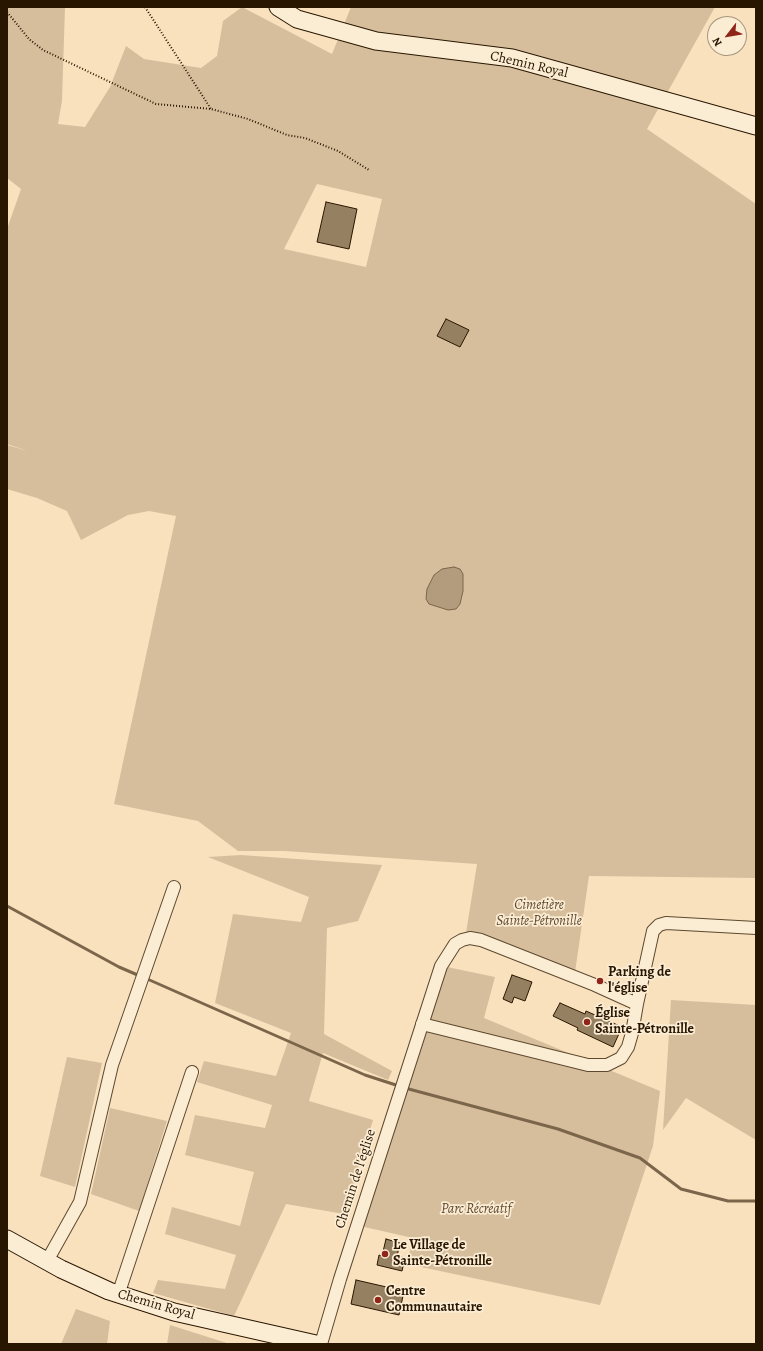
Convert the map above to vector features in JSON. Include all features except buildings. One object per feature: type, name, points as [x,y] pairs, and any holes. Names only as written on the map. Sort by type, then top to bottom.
[{"type":"main road","name":"Chemin Royal","points":[[278,7],[296,19],[376,41],[512,58],[756,126]]},
{"type":"main road","name":"Chemin Royal","points":[[7,1239],[47,1261],[118,1294],[174,1312],[316,1344]]},
{"type":"street","points":[[47,1261],[80,1202],[112,1065],[174,887]]},
{"type":"street","points":[[422,1024],[588,1065],[607,1065],[620,1058],[628,1047],[653,931],[659,924],[666,923],[756,928]]},
{"type":"street","name":"Chemin de l'église","points":[[321,1344],[340,1279],[441,966],[456,944],[462,940],[470,938],[481,940],[595,985],[638,1004]]},
{"type":"street","points":[[118,1294],[192,1072]]},
{"type":"path","points":[[145,7],[211,109]]},
{"type":"path","points":[[7,12],[29,39],[43,50],[156,104],[211,109],[248,119],[338,151],[369,170]]},
{"type":"green space","name":"Cimetière Sainte-Pétronille","points":[[7,7],[65,7],[62,101],[58,124],[85,127],[110,87],[126,46],[144,59],[201,68],[217,56],[223,21],[242,7],[332,54],[351,7],[715,7],[710,16],[707,16],[707,21],[647,129],[756,204],[756,878],[589,876],[575,972],[466,933],[477,864],[284,851],[238,851],[198,821],[114,804],[176,516],[149,511],[128,515],[81,540],[67,511],[37,498],[7,489],[7,445],[28,451],[7,444],[7,229],[21,189],[7,178]],"holes":[[[317,184],[382,199],[366,267],[284,249]]]},
{"type":"green space","points":[[241,855],[382,865],[358,921],[327,928],[324,1034],[392,1071],[388,1080],[323,1053],[309,1101],[373,1120],[344,1214],[286,1204],[234,1316],[153,1293],[158,1280],[225,1289],[236,1255],[165,1234],[172,1207],[240,1226],[254,1172],[185,1155],[195,1115],[265,1128],[272,1105],[197,1082],[204,1061],[276,1076],[291,1033],[215,1003],[233,914],[301,922],[309,897],[208,857]]},
{"type":"green space","name":"Parc Récréatif","points":[[447,967],[495,977],[484,1018],[660,1091],[653,1146],[600,1305],[407,1264],[413,1238],[360,1226],[400,1103]]},
{"type":"green space","points":[[671,1000],[756,1005],[756,1140],[686,1098],[663,1130]]},
{"type":"green space","points":[[67,1057],[102,1063],[75,1187],[40,1176]]},
{"type":"green space","points":[[110,1108],[167,1121],[139,1211],[91,1194]]},
{"type":"green space","points":[[76,1309],[110,1321],[107,1344],[61,1344]]},
{"type":"green space","points":[[170,1325],[230,1344],[167,1344]]},
{"type":"shaded area","points":[[454,567],[460,569],[463,574],[463,591],[460,604],[456,609],[448,610],[429,604],[426,599],[427,589],[434,575],[442,569]]},
{"type":"waterway","points":[[7,906],[119,967],[140,976]]},
{"type":"waterway","points":[[145,978],[365,1075],[399,1086]]},
{"type":"waterway","points":[[405,1088],[558,1129],[640,1158],[681,1189],[728,1201],[756,1201]]},
{"type":"place","name":"Parking de l'église","points":[[600,981]]},
{"type":"place","name":"Église Sainte-Pétronille","points":[[587,1022]]},
{"type":"place","name":"Le Village de Sainte-Pétronille","points":[[385,1254]]},
{"type":"place","name":"Centre Communautaire","points":[[378,1300]]}]
